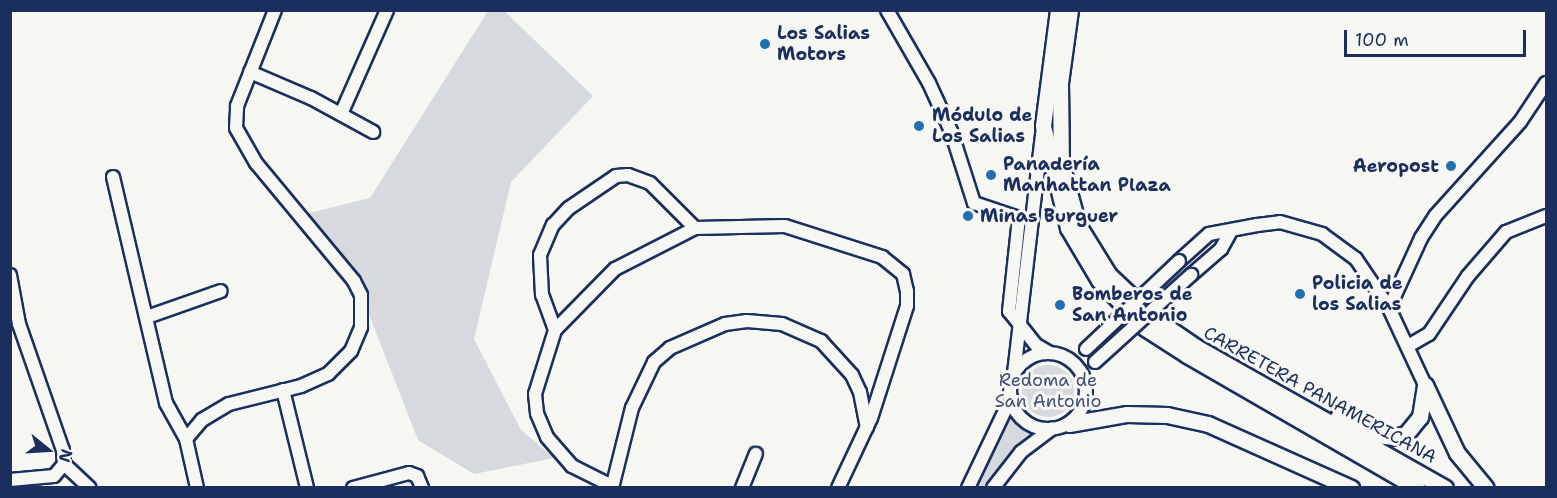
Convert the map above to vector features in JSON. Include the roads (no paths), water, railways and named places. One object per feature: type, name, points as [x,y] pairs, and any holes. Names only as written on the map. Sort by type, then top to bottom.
[{"type":"main road","name":"CARRETERA PANAMERICANA","points":[[1058,10],[1043,126],[1068,228],[1082,257],[1113,298],[1145,328],[1187,355],[1417,488]]},
{"type":"main road","name":"CARRETERA PANAMERICANA","points":[[1070,10],[1060,83],[1061,163],[1078,225],[1092,251],[1109,275],[1158,321],[1196,347],[1445,488]]},
{"type":"main road","points":[[1305,408],[1342,418],[1375,435],[1394,437],[1406,434],[1417,422],[1425,386]]},
{"type":"main road","points":[[1425,386],[1456,453],[1486,488]]},
{"type":"main road","points":[[1069,424],[1127,414],[1167,415],[1208,424],[1351,488]]},
{"type":"street","points":[[186,439],[215,411],[328,374],[351,351],[361,327],[361,295],[354,281],[241,142],[236,128],[237,106],[274,10]]},
{"type":"street","points":[[341,114],[387,10]]},
{"type":"street","points":[[887,10],[929,83],[951,131],[974,203],[1025,218]]},
{"type":"street","points":[[250,72],[341,114],[373,132]]},
{"type":"street","points":[[1389,308],[1421,238],[1436,215],[1520,122],[1546,83]]},
{"type":"street","points":[[968,488],[1011,398],[1025,218],[1043,126]]},
{"type":"street","points":[[555,330],[542,295],[540,255],[554,225],[569,208],[616,176],[628,175],[651,183],[695,228]]},
{"type":"street","points":[[113,177],[166,403],[186,439],[197,488]]},
{"type":"street","points":[[1408,346],[1429,334],[1468,276],[1506,232],[1546,216]]},
{"type":"street","points":[[1070,359],[1086,349],[1209,234],[1230,233],[1280,222],[1322,234],[1356,259],[1389,308],[1425,386]]},
{"type":"street","points":[[838,488],[867,427],[907,306],[903,274],[893,263],[785,226],[695,228],[615,269],[555,330],[535,394],[537,413],[547,437],[572,466],[612,487],[632,408],[654,362],[670,348],[725,324],[747,321],[782,324],[821,341],[852,375],[867,427]]},
{"type":"street","points":[[993,488],[1021,452],[1052,429],[1069,424],[1086,399],[1086,384],[1095,362],[1221,249],[1230,233]]},
{"type":"street","points":[[10,275],[19,324],[63,450],[64,464],[90,488]]},
{"type":"street","points":[[147,317],[220,291]]},
{"type":"street","points":[[1018,325],[1050,353],[1070,359],[1086,384]]},
{"type":"street","points":[[1014,373],[1036,355],[1050,353]]},
{"type":"street","points":[[283,390],[307,488]]},
{"type":"street","points":[[1011,398],[1014,409],[1030,425],[1052,429]]},
{"type":"street","points":[[742,488],[756,454]]},
{"type":"street","points":[[10,480],[54,476],[64,464]]},
{"type":"street","points":[[353,488],[409,473],[417,476],[422,488]]},
{"type":"place","name":"Los Salias Motors","points":[[765,44]]},
{"type":"place","name":"Módulo de Los Salias","points":[[919,126]]},
{"type":"place","name":"Aeropost","points":[[1451,166]]},
{"type":"place","name":"Panadería Manhattan Plaza","points":[[991,175]]},
{"type":"place","name":"Minas Burguer","points":[[968,216]]},
{"type":"place","name":"Policia de los Salias","points":[[1300,294]]},
{"type":"place","name":"Bomberos de San Antonio","points":[[1060,305]]},
{"type":"park label","name":"Redoma de San Antonio","points":[[1048,391]]}]
